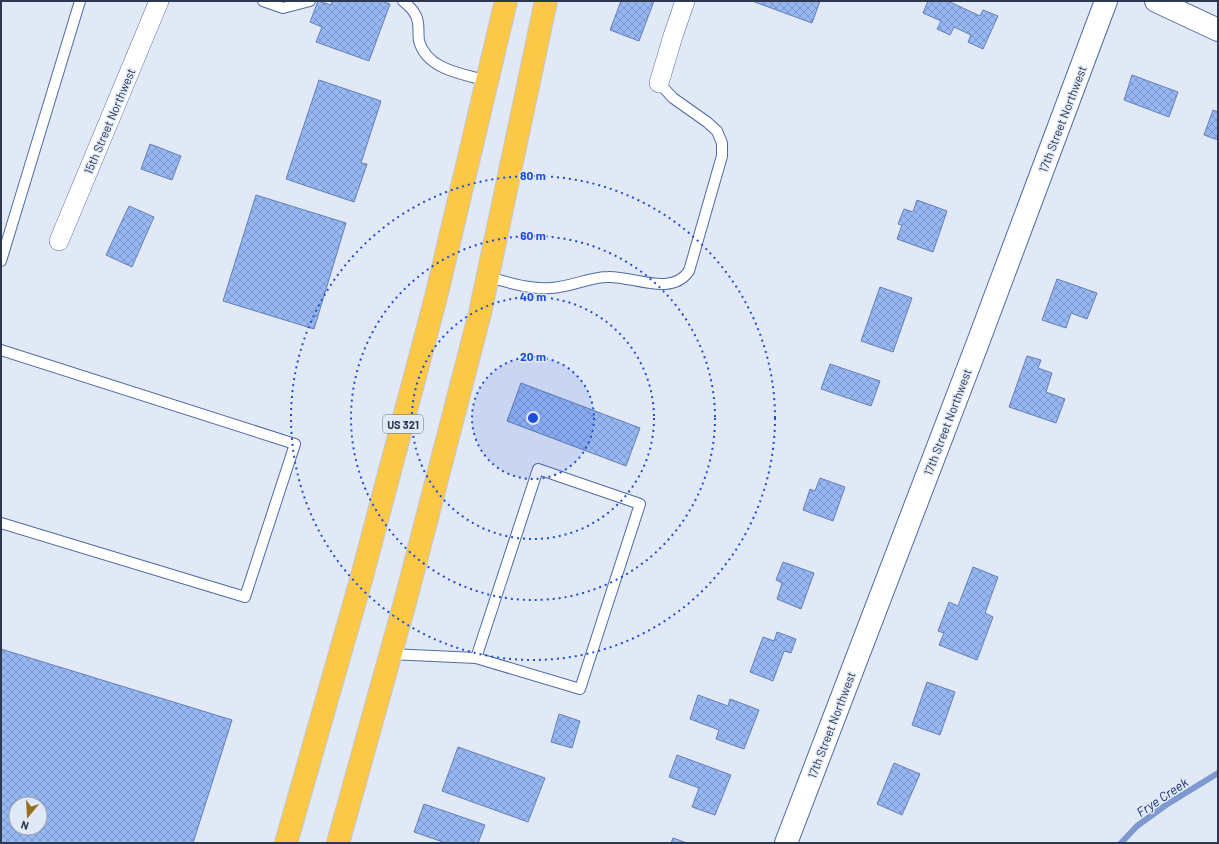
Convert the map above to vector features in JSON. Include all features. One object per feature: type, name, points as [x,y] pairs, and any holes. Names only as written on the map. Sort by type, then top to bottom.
[{"type":"highway","name":"US 321","points":[[286,843],[374,534],[436,297],[506,1]]},
{"type":"highway","points":[[338,843],[390,654],[480,313],[546,1]]},
{"type":"street","name":"15th Street Northwest","points":[[59,241],[159,1]]},
{"type":"street","points":[[659,83],[672,36],[685,1]]},
{"type":"street","name":"17th Street Northwest","points":[[786,843],[971,360],[1106,1]]},
{"type":"street","points":[[1156,1],[1218,30]]},
{"type":"lane","points":[[1,261],[80,1]]},
{"type":"lane","points":[[262,1],[283,8],[310,1]]},
{"type":"lane","points":[[403,1],[413,9],[418,21],[419,41],[425,54],[435,63],[451,70],[488,81]]},
{"type":"lane","points":[[488,278],[533,288],[552,288],[579,283],[599,277],[612,277],[661,285],[675,283],[685,277],[689,271],[722,156],[722,142],[717,131],[707,122],[673,98],[659,83]]},
{"type":"lane","points":[[1,350],[295,444],[245,596],[1,523]]},
{"type":"lane","points":[[390,654],[476,658],[580,689],[640,504],[538,469],[476,658]]},
{"type":"building","points":[[318,1],[331,5],[332,1],[381,1],[390,4],[369,61],[316,42],[322,27],[310,22]]},
{"type":"building","points":[[621,1],[654,1],[639,41],[610,30]]},
{"type":"building","points":[[752,1],[820,1],[812,23]]},
{"type":"building","points":[[928,1],[948,1],[980,16],[983,10],[998,16],[983,49],[968,42],[971,35],[954,27],[950,35],[937,29],[941,21],[923,13]]},
{"type":"building","points":[[1132,75],[1178,92],[1169,117],[1124,100]]},
{"type":"building","points":[[319,80],[381,101],[361,163],[367,164],[354,202],[286,179]]},
{"type":"building","points":[[1213,110],[1218,112],[1218,140],[1204,135]]},
{"type":"building","points":[[150,144],[181,156],[172,180],[141,169]]},
{"type":"building","points":[[256,195],[346,223],[314,329],[223,301]]},
{"type":"building","points":[[917,200],[947,211],[933,252],[897,239],[902,225],[898,224],[904,209],[913,212]]},
{"type":"building","points":[[129,206],[154,217],[132,267],[106,255]]},
{"type":"building","points":[[1057,279],[1097,293],[1087,319],[1071,313],[1066,328],[1042,320]]},
{"type":"building","points":[[880,287],[912,298],[893,352],[861,341]]},
{"type":"building","points":[[1027,356],[1041,360],[1038,368],[1052,373],[1046,392],[1065,399],[1056,423],[1009,407]]},
{"type":"building","points":[[830,364],[880,381],[871,406],[821,389]]},
{"type":"building","points":[[521,383],[640,428],[626,466],[507,421]]},
{"type":"building","points":[[820,478],[845,487],[833,521],[803,510],[810,489],[815,491]]},
{"type":"building","points":[[783,562],[814,573],[801,609],[777,599],[782,583],[776,580]]},
{"type":"building","points":[[973,567],[998,577],[985,613],[993,617],[977,660],[939,645],[944,633],[938,631],[949,602],[958,606]]},
{"type":"building","points":[[777,632],[796,639],[791,653],[784,651],[773,681],[750,672],[763,637],[774,641]]},
{"type":"building","points":[[1,649],[232,720],[193,843],[1,843]]},
{"type":"building","points":[[927,682],[955,692],[940,735],[912,725]]},
{"type":"building","points":[[698,695],[728,706],[730,699],[759,710],[744,749],[716,739],[719,730],[690,719]]},
{"type":"building","points":[[559,714],[580,721],[572,748],[551,742]]},
{"type":"building","points":[[458,747],[545,778],[528,822],[442,791]]},
{"type":"building","points":[[677,755],[731,775],[715,815],[692,807],[699,788],[669,777]]},
{"type":"building","points":[[894,763],[920,774],[902,815],[877,804]]},
{"type":"building","points":[[424,804],[485,825],[478,843],[446,843],[414,832]]},
{"type":"building","points":[[673,838],[687,843],[671,843]]},
{"type":"waterway","name":"Frye Creek","points":[[1121,843],[1137,826],[1166,805],[1218,773]]}]
